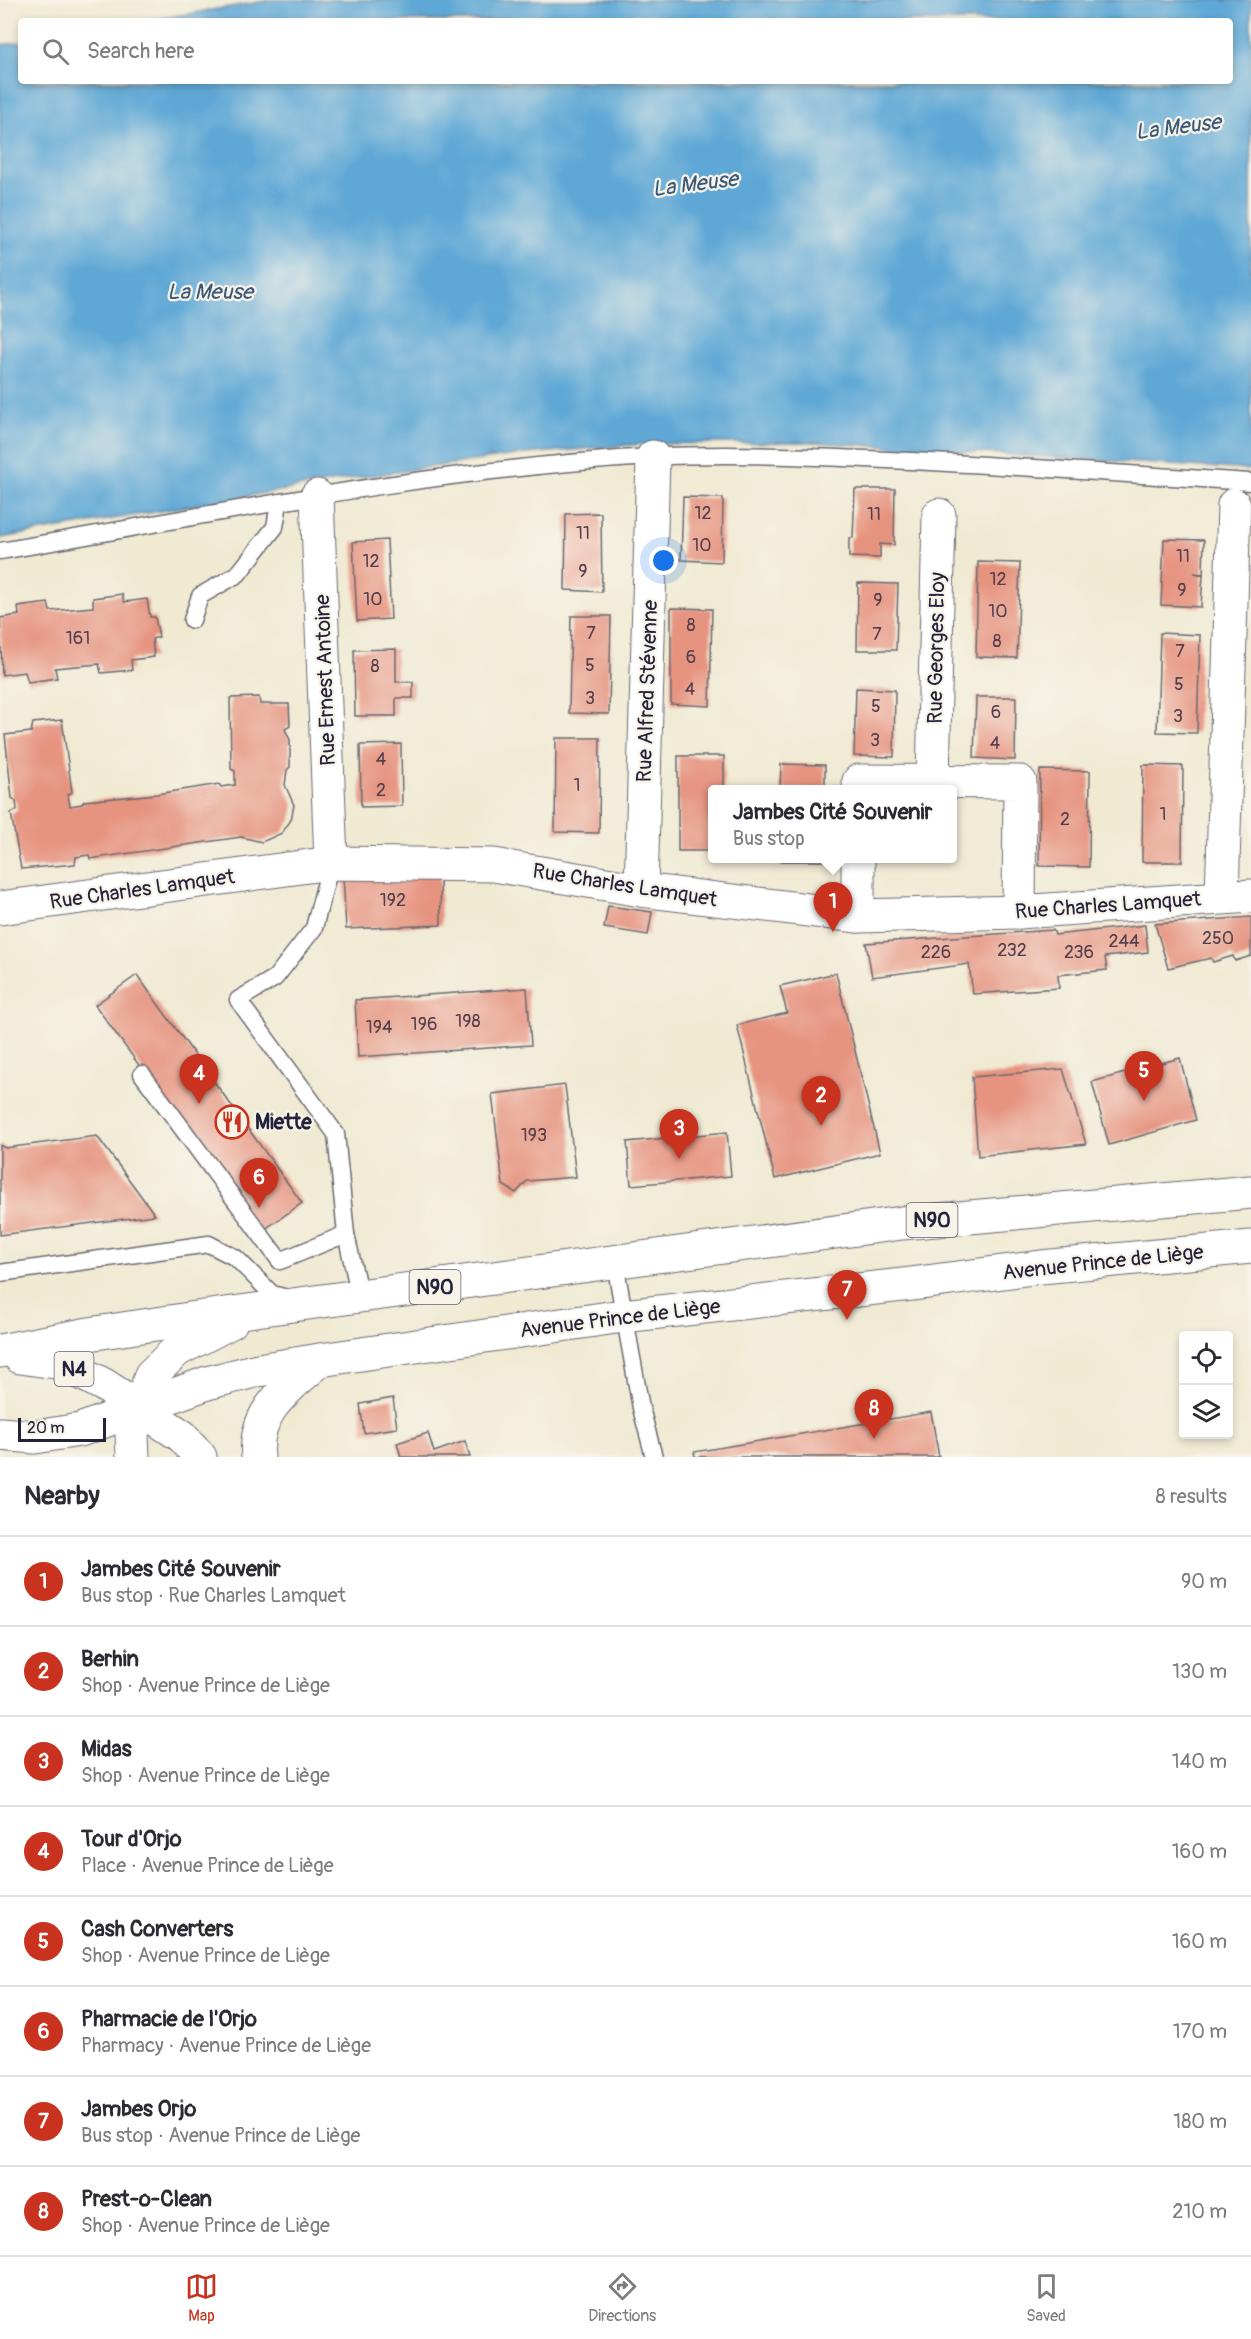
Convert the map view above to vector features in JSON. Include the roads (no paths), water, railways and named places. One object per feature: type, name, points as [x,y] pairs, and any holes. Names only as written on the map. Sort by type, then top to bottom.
[{"type":"main road","name":"Rue Alfred Stévenne","points":[[641,890],[653,457]]},
{"type":"main road","points":[[1236,897],[1243,494]]},
{"type":"main road","name":"Rue Ernest Antoine","points":[[317,496],[332,863]]},
{"type":"main road","name":"Rue Georges Eloy","points":[[933,781],[939,515]]},
{"type":"main road","points":[[859,785],[859,781],[1020,782],[1019,912]]},
{"type":"main road","name":"Rue Charles Lamquet","points":[[0,908],[332,863],[494,865],[641,890],[858,916],[1019,912],[1236,897]]},
{"type":"main road","points":[[858,863],[858,916]]},
{"type":"main road","name":"N90","points":[[0,1353],[88,1334],[902,1223],[1251,1192]]},
{"type":"main road","name":"Avenue Prince de Liège","points":[[0,1434],[35,1437],[80,1430],[207,1383],[258,1370],[320,1360],[623,1316],[912,1284],[1041,1267],[1251,1247]]},
{"type":"main road","points":[[134,1457],[132,1434],[151,1375],[177,1350],[254,1311]]},
{"type":"main road","name":"N4","points":[[0,1353],[62,1363],[104,1385],[182,1436],[200,1457]]},
{"type":"main road","points":[[258,1457],[260,1426],[267,1411],[320,1360]]},
{"type":"lane","points":[[0,550],[317,496],[512,467],[653,457],[781,455],[970,463],[1243,494]]},
{"type":"lane","points":[[192,620],[200,596],[238,574],[275,527],[279,503]]},
{"type":"lane","points":[[332,863],[314,928],[274,978],[238,1000],[336,1134],[346,1234],[360,1296]]},
{"type":"lane","points":[[142,1074],[280,1261],[346,1234]]},
{"type":"lane","points":[[0,1273],[209,1244],[236,1258],[272,1294],[306,1304]]},
{"type":"lane","points":[[615,1263],[641,1408],[654,1457]]},
{"type":"water","name":"La Meuse","points":[[272,0],[1251,0],[1251,470],[813,442],[643,444],[515,455],[361,477],[0,538],[0,45],[18,42],[18,84],[1233,84],[1233,18],[162,18]]},
{"type":"place","name":"Jambes Cité Souvenir","points":[[833,932]]},
{"type":"place","name":"Cash Converters","points":[[1144,1101]]},
{"type":"place","name":"Tour d'Orjo","points":[[199,1104]]},
{"type":"place","name":"Miette","points":[[232,1122]]},
{"type":"place","name":"Berhin","points":[[821,1126]]},
{"type":"place","name":"Midas","points":[[679,1159]]},
{"type":"place","name":"Pharmacie de l'Orjo","points":[[259,1208]]},
{"type":"place","name":"Jambes Orjo","points":[[847,1320]]},
{"type":"place","name":"Prest-o-Clean","points":[[874,1439]]}]
